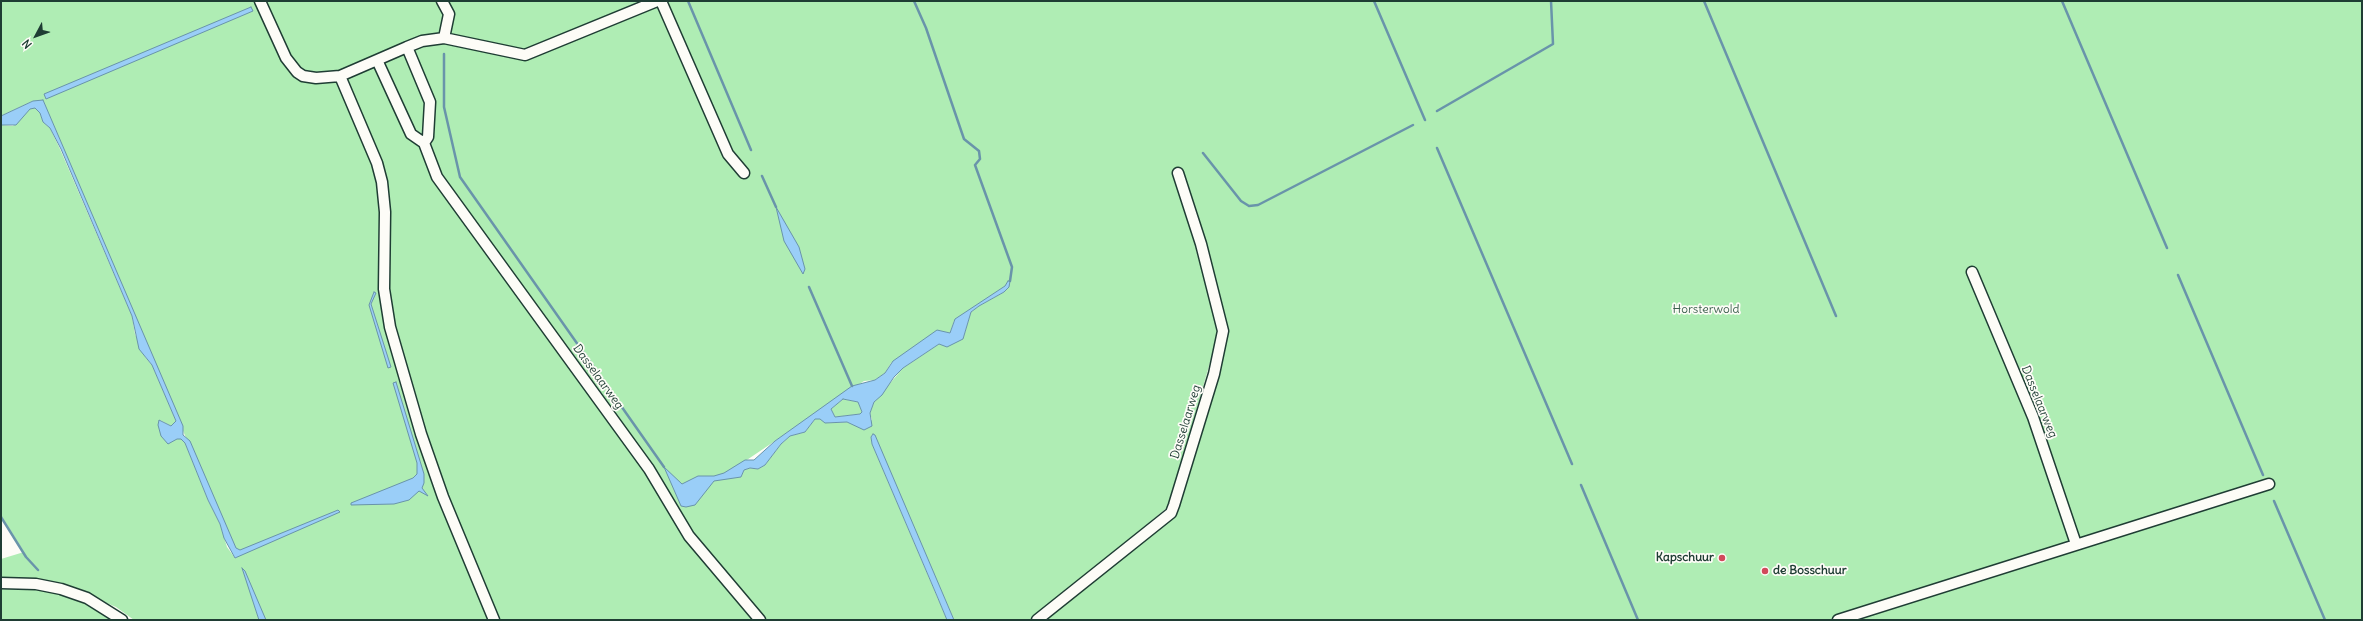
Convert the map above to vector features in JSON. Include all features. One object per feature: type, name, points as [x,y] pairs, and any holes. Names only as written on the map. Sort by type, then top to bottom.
[{"type":"street","points":[[260,1],[276,40],[297,72],[303,76],[316,78],[340,76],[422,41],[444,38],[521,56],[657,1]]},
{"type":"street","points":[[442,1],[449,14],[444,38]]},
{"type":"street","points":[[662,1],[728,154],[744,173]]},
{"type":"street","points":[[377,60],[411,134],[424,143],[428,137],[430,102],[406,47]]},
{"type":"street","points":[[340,76],[377,163],[382,182],[385,212],[384,289],[390,328],[421,434],[442,497],[494,620]]},
{"type":"street","name":"Dasselaarweg","points":[[424,143],[437,177],[649,469],[689,536],[760,620]]},
{"type":"street","name":"Dasselaarweg","points":[[1037,620],[1171,513],[1174,505],[1214,374],[1224,331],[1201,244],[1178,173]]},
{"type":"street","name":"Dasselaarweg","points":[[1972,272],[2033,417],[2076,544]]},
{"type":"street","points":[[1838,620],[2269,484]]},
{"type":"street","points":[[1,583],[36,584],[61,589],[87,598],[122,620]]},
{"type":"green space","name":"Horsterwold","points":[[1,1],[2362,1],[2362,620],[1043,620],[1170,518],[1223,324],[1204,245],[1196,250],[1219,331],[1169,506],[1033,620],[954,620],[873,434],[871,437],[872,444],[947,620],[264,620],[249,587],[259,620],[134,620],[116,607],[63,585],[27,578],[1,580],[1,559],[24,552],[1,515],[1,125],[13,126],[31,108],[35,108],[40,113],[43,122],[50,128],[60,149],[132,316],[135,334],[146,358],[152,365],[176,421],[171,426],[160,420],[177,439],[181,439],[185,443],[208,500],[220,524],[227,547],[235,558],[237,558],[43,101],[33,101],[1,116]],"holes":[[[1006,286],[1004,292],[971,312],[963,339],[939,344],[903,368],[874,402],[870,413],[872,420],[861,427],[847,422],[830,423],[820,419],[815,419],[805,432],[790,436],[781,444],[765,465],[758,469],[750,468],[744,470],[741,477],[723,476],[864,381],[875,380],[885,373],[891,363],[942,332],[950,333],[954,321]]]},
{"type":"green space","points":[[843,399],[858,402],[862,412],[860,414],[835,417],[831,409]]},
{"type":"green space","points":[[1,589],[31,589],[58,593],[90,604],[120,620],[1,620]]},
{"type":"water","points":[[251,7],[253,11],[46,99],[44,94]]},
{"type":"water","points":[[43,100],[183,426],[183,435],[190,441],[236,548],[240,550],[338,510],[340,512],[235,558],[224,538],[220,524],[208,500],[185,443],[181,439],[177,439],[168,444],[161,436],[158,425],[159,420],[171,426],[176,421],[152,365],[139,349],[132,316],[61,149],[50,128],[43,122],[40,113],[35,108],[30,109],[16,125],[1,125],[1,116],[33,101]]},
{"type":"water","points":[[776,207],[799,247],[805,269],[803,274],[784,241]]},
{"type":"water","points":[[1008,281],[1010,281],[1009,287],[1004,292],[971,312],[963,339],[947,347],[939,344],[903,368],[894,377],[882,395],[874,402],[870,413],[872,426],[864,430],[847,422],[825,423],[820,419],[815,419],[805,432],[790,436],[781,444],[765,465],[758,469],[750,468],[744,470],[741,477],[714,481],[695,505],[686,507],[681,506],[664,467],[682,484],[698,476],[714,476],[724,473],[745,460],[754,460],[775,441],[852,386],[875,380],[885,373],[893,361],[937,330],[950,333],[955,319],[1005,286]],"holes":[[[843,399],[858,402],[862,412],[860,414],[835,417],[831,409]]]},
{"type":"water","points":[[374,292],[376,293],[371,304],[391,367],[388,368],[369,305]]},
{"type":"water","points":[[396,382],[424,474],[424,483],[422,488],[428,496],[419,491],[409,500],[394,504],[351,505],[351,503],[413,478],[417,474],[417,463],[393,383]]},
{"type":"water","points":[[873,434],[875,435],[954,620],[947,620],[872,444],[871,437]]},
{"type":"water","points":[[242,568],[245,571],[266,620],[259,620]]},
{"type":"waterway","points":[[688,1],[751,150]]},
{"type":"waterway","points":[[914,1],[926,28],[964,139],[979,151],[980,159],[975,165],[1012,267],[1010,281]]},
{"type":"waterway","points":[[1374,1],[1425,120]]},
{"type":"waterway","points":[[1437,111],[1553,44],[1551,1]]},
{"type":"waterway","points":[[1704,1],[1836,316]]},
{"type":"waterway","points":[[2062,1],[2167,248]]},
{"type":"waterway","points":[[444,54],[444,107],[460,177],[664,467]]},
{"type":"waterway","points":[[1203,153],[1241,201],[1249,206],[1258,205],[1413,125]]},
{"type":"waterway","points":[[1437,148],[1572,464]]},
{"type":"waterway","points":[[762,176],[776,207]]},
{"type":"waterway","points":[[2178,275],[2263,475]]},
{"type":"waterway","points":[[809,287],[852,386]]},
{"type":"waterway","points":[[1581,485],[1638,620]]},
{"type":"waterway","points":[[2274,501],[2325,620]]},
{"type":"waterway","points":[[1,517],[26,557],[38,570]]},
{"type":"place","name":"Kapschuur","points":[[1722,558]]},
{"type":"place","name":"de Bosschuur","points":[[1765,571]]}]
